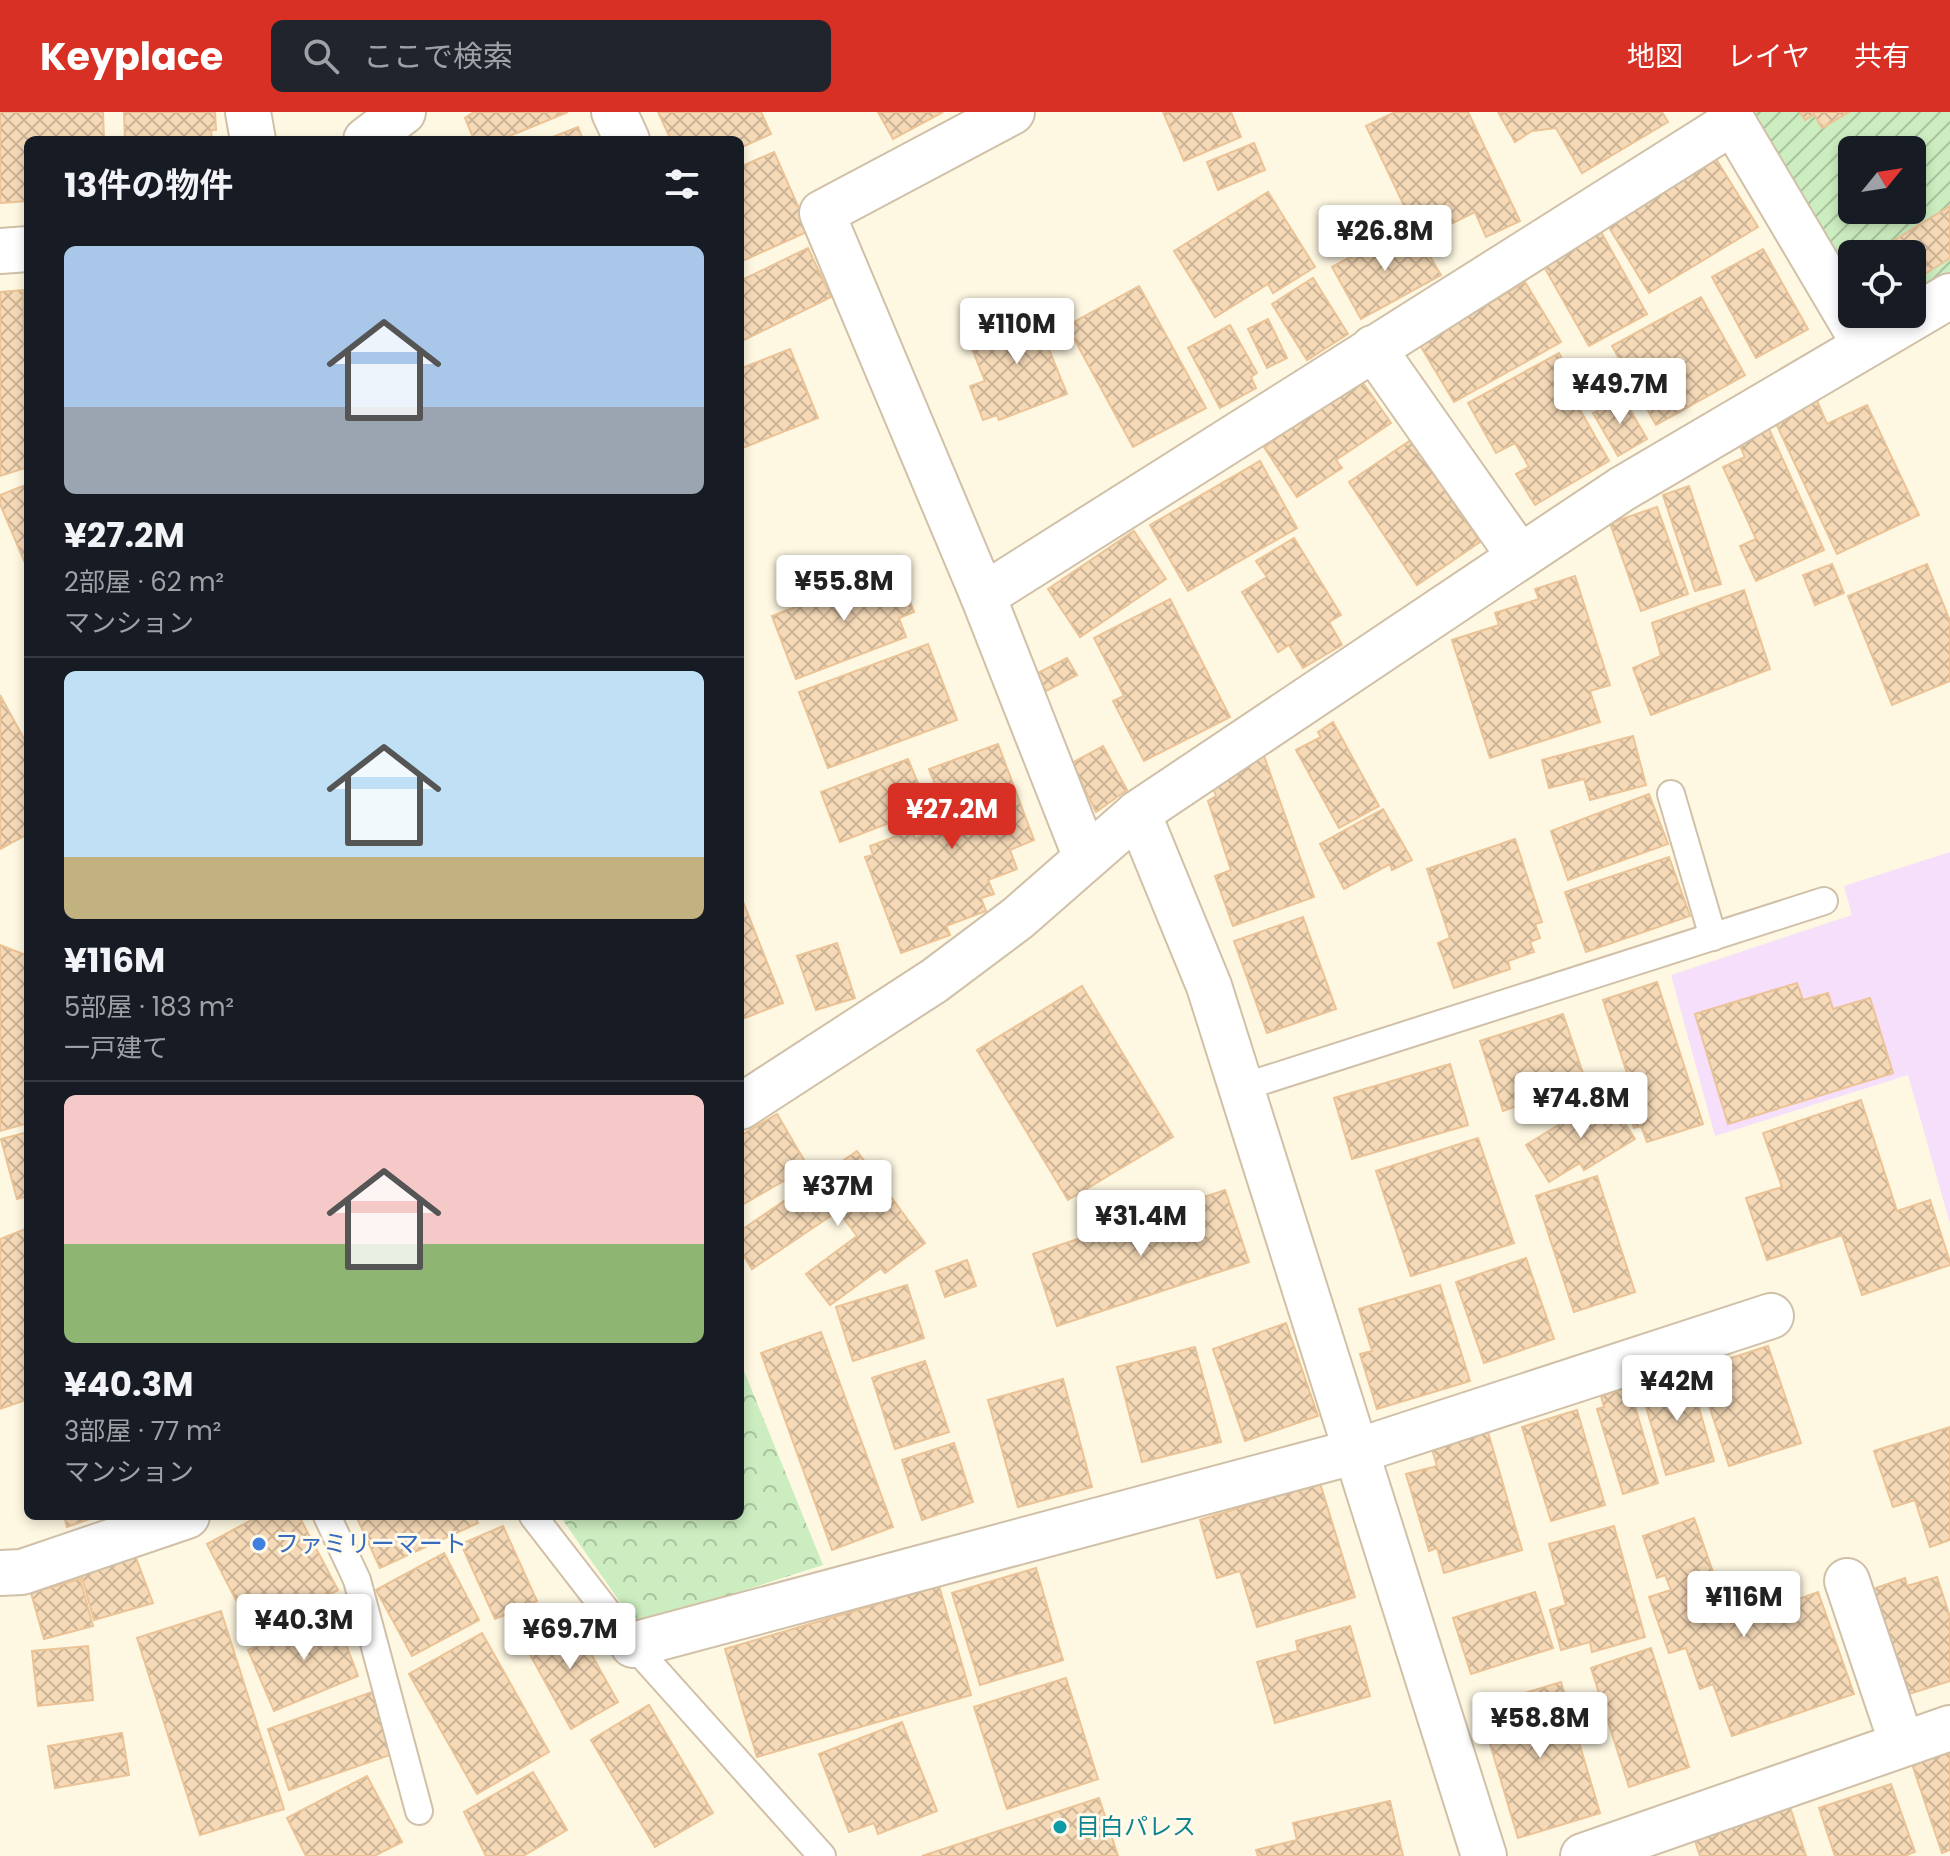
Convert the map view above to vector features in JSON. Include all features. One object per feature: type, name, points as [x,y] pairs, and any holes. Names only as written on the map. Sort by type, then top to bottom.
[{"type":"street","points":[[248,112],[252,136]]},
{"type":"street","points":[[371,136],[403,112]]},
{"type":"street","points":[[614,112],[625,136]]},
{"type":"street","points":[[1012,112],[822,213],[983,596],[1086,858]]},
{"type":"street","points":[[983,596],[1733,122],[1865,345]]},
{"type":"street","points":[[0,251],[24,249]]},
{"type":"street","points":[[744,1104],[934,981],[1018,918],[1138,813],[1622,489],[1950,296]]},
{"type":"street","points":[[1373,348],[1520,557]]},
{"type":"street","points":[[1138,813],[1209,986],[1484,1856]]},
{"type":"street","points":[[633,1645],[1357,1451],[1771,1316]]},
{"type":"street","points":[[0,1573],[22,1572],[175,1520]]},
{"type":"street","points":[[1847,1581],[1902,1744]]},
{"type":"street","points":[[1583,1856],[1950,1728]]},
{"type":"lane","points":[[1671,794],[1713,937]]},
{"type":"lane","points":[[1240,1088],[1824,901]]},
{"type":"lane","points":[[329,1520],[357,1580],[419,1811]]},
{"type":"lane","points":[[536,1520],[633,1645],[822,1856]]},
{"type":"shaded area","points":[[1950,852],[1950,1224],[1908,1075],[1715,1136],[1671,975],[1852,915],[1844,886]]},
{"type":"green space","points":[[1740,112],[1950,112],[1950,284],[1926,298],[1926,240],[1838,240],[1838,278]]},
{"type":"green space","points":[[744,1371],[823,1565],[636,1625],[563,1520],[744,1520]]},
{"type":"building","points":[[0,112],[103,112],[104,136],[24,136],[24,201],[0,203]]},
{"type":"building","points":[[124,112],[215,112],[216,130],[211,130],[212,136],[125,136]]},
{"type":"building","points":[[474,112],[568,112],[510,136],[472,136],[465,118]]},
{"type":"building","points":[[658,112],[761,112],[771,134],[744,146],[744,136],[669,136]]},
{"type":"building","points":[[878,112],[943,112],[893,139]]},
{"type":"building","points":[[1163,112],[1231,112],[1241,137],[1184,161]]},
{"type":"building","points":[[1395,112],[1468,112],[1520,221],[1486,237],[1475,212],[1420,239],[1366,126]]},
{"type":"building","points":[[1498,112],[1662,112],[1668,122],[1582,173],[1556,128],[1532,131],[1515,142]]},
{"type":"building","points":[[1800,112],[1849,112],[1822,128],[1814,114],[1805,120]]},
{"type":"building","points":[[578,127],[581,136],[555,136]]},
{"type":"building","points":[[1254,143],[1265,170],[1218,190],[1207,162]]},
{"type":"building","points":[[774,152],[809,231],[744,260],[744,165]]},
{"type":"building","points":[[1716,159],[1758,227],[1649,293],[1607,224]]},
{"type":"building","points":[[1268,192],[1315,267],[1273,293],[1268,284],[1215,317],[1174,251]]},
{"type":"building","points":[[1950,206],[1950,258],[1926,273],[1926,240],[1895,240],[1926,224],[1926,221]]},
{"type":"building","points":[[1402,229],[1414,252],[1424,246],[1441,275],[1361,319],[1332,267]]},
{"type":"building","points":[[1601,232],[1647,314],[1589,346],[1543,265]]},
{"type":"building","points":[[808,248],[831,297],[744,340],[744,279]]},
{"type":"building","points":[[1763,249],[1808,329],[1756,358],[1712,277]]},
{"type":"building","points":[[1313,278],[1348,334],[1307,360],[1272,304]]},
{"type":"building","points":[[1525,282],[1561,342],[1454,402],[1420,345]]},
{"type":"building","points":[[1139,286],[1206,408],[1133,447],[1067,326]]},
{"type":"building","points":[[23,290],[24,468],[0,476],[0,292]]},
{"type":"building","points":[[1701,297],[1745,375],[1656,425],[1612,346]]},
{"type":"building","points":[[1043,301],[1056,338],[1046,342],[1067,394],[999,420],[997,415],[983,420],[970,386],[985,381],[969,341],[1023,321],[1018,311]]},
{"type":"building","points":[[1268,319],[1287,358],[1267,368],[1248,329]]},
{"type":"building","points":[[1230,325],[1257,373],[1251,377],[1256,388],[1220,408],[1188,348]]},
{"type":"building","points":[[790,349],[818,418],[744,447],[744,367]]},
{"type":"building","points":[[1559,353],[1586,404],[1579,408],[1609,461],[1535,505],[1516,474],[1529,467],[1515,443],[1496,453],[1468,403]]},
{"type":"building","points":[[1361,380],[1391,423],[1336,460],[1342,468],[1297,497],[1264,447]]},
{"type":"building","points":[[1622,396],[1647,439],[1618,456],[1593,413]]},
{"type":"building","points":[[1815,396],[1827,424],[1867,405],[1919,515],[1837,554],[1773,417]]},
{"type":"building","points":[[1769,429],[1824,550],[1756,581],[1740,546],[1756,539],[1723,467],[1745,457],[1739,444]]},
{"type":"building","points":[[1411,440],[1480,542],[1417,585],[1349,482]]},
{"type":"building","points":[[1260,461],[1297,528],[1188,591],[1150,525]]},
{"type":"building","points":[[24,486],[24,561],[0,504],[0,495]]},
{"type":"building","points":[[1689,486],[1721,584],[1695,591],[1663,495]]},
{"type":"building","points":[[1657,507],[1688,594],[1641,611],[1610,523]]},
{"type":"building","points":[[1134,531],[1166,579],[1080,637],[1048,589]]},
{"type":"building","points":[[1294,538],[1341,615],[1329,622],[1342,645],[1303,668],[1289,645],[1278,652],[1242,592],[1267,577],[1256,561]]},
{"type":"building","points":[[1832,564],[1844,593],[1815,605],[1803,575]]},
{"type":"building","points":[[1927,564],[1950,621],[1950,681],[1892,705],[1848,596]]},
{"type":"building","points":[[897,568],[914,612],[899,618],[906,637],[796,679],[772,616]]},
{"type":"building","points":[[1575,576],[1610,685],[1590,691],[1600,722],[1490,758],[1452,640],[1499,625],[1495,613],[1539,599],[1535,589]]},
{"type":"building","points":[[1744,590],[1770,669],[1651,715],[1633,668],[1661,656],[1652,623]]},
{"type":"building","points":[[1170,599],[1230,717],[1144,761],[1113,701],[1124,696],[1094,638]]},
{"type":"building","points":[[928,644],[957,720],[828,768],[799,692]]},
{"type":"building","points":[[1067,658],[1077,675],[1046,691],[1036,674]]},
{"type":"building","points":[[0,695],[24,739],[24,836],[0,849]]},
{"type":"building","points":[[1333,722],[1379,806],[1339,828],[1296,750],[1321,737],[1318,732]]},
{"type":"building","points":[[1633,736],[1646,785],[1590,800],[1584,779],[1549,788],[1542,760]]},
{"type":"building","points":[[998,744],[1034,840],[1010,850],[1017,869],[988,880],[994,894],[981,898],[986,911],[946,926],[950,935],[901,953],[865,857],[873,855],[870,846],[912,830],[915,839],[951,825],[929,769]]},
{"type":"building","points":[[1103,746],[1127,790],[1096,812],[1072,763]]},
{"type":"building","points":[[1264,756],[1314,897],[1233,926],[1215,876],[1231,870],[1208,801],[1216,796],[1212,785]]},
{"type":"building","points":[[908,759],[928,808],[840,842],[821,792]]},
{"type":"building","points":[[1649,794],[1668,844],[1568,880],[1551,831]]},
{"type":"building","points":[[1383,809],[1412,860],[1392,870],[1390,864],[1344,889],[1320,844]]},
{"type":"building","points":[[1515,839],[1542,922],[1535,924],[1540,938],[1530,942],[1534,952],[1508,961],[1510,969],[1454,988],[1438,943],[1450,938],[1427,869]]},
{"type":"building","points":[[1669,857],[1690,916],[1586,952],[1565,892]]},
{"type":"building","points":[[744,904],[783,1003],[744,1018]]},
{"type":"building","points":[[1303,917],[1336,1009],[1267,1033],[1234,941]]},
{"type":"building","points":[[837,943],[855,998],[816,1010],[797,956]]},
{"type":"building","points":[[0,945],[24,954],[24,1124],[0,1131]]},
{"type":"building","points":[[1657,982],[1703,1124],[1647,1142],[1641,1126],[1634,1128],[1619,1080],[1628,1076],[1603,1000]]},
{"type":"building","points":[[1797,983],[1803,1000],[1828,993],[1833,1009],[1870,998],[1893,1073],[1728,1124],[1695,1014]]},
{"type":"building","points":[[1082,986],[1173,1137],[1068,1200],[977,1050]]},
{"type":"building","points":[[1563,1014],[1590,1094],[1529,1115],[1525,1103],[1503,1111],[1480,1041]]},
{"type":"building","points":[[1450,1064],[1468,1125],[1352,1159],[1334,1098]]},
{"type":"building","points":[[1607,1095],[1635,1139],[1584,1170],[1580,1163],[1549,1182],[1526,1145]]},
{"type":"building","points":[[1861,1100],[1897,1211],[1930,1200],[1950,1262],[1950,1265],[1862,1295],[1842,1235],[1767,1260],[1746,1198],[1782,1187],[1763,1133]]},
{"type":"building","points":[[777,1114],[808,1167],[744,1204],[744,1134]]},
{"type":"building","points":[[24,1133],[24,1197],[17,1199],[1,1139]]},
{"type":"building","points":[[1478,1138],[1514,1243],[1411,1276],[1376,1171]]},
{"type":"building","points":[[857,1151],[925,1243],[885,1273],[881,1268],[830,1305],[806,1274],[857,1236],[838,1211],[752,1269],[744,1256],[744,1228]]},
{"type":"building","points":[[1597,1176],[1635,1292],[1574,1312],[1536,1196]]},
{"type":"building","points":[[1225,1190],[1249,1262],[1057,1326],[1033,1254]]},
{"type":"building","points":[[24,1230],[24,1400],[0,1409],[0,1239]]},
{"type":"building","points":[[1526,1258],[1554,1339],[1484,1363],[1456,1282]]},
{"type":"building","points":[[967,1260],[976,1286],[945,1297],[936,1271]]},
{"type":"building","points":[[907,1285],[924,1338],[853,1361],[836,1307]]},
{"type":"building","points":[[1440,1285],[1470,1381],[1377,1409],[1360,1354],[1372,1351],[1359,1309]]},
{"type":"building","points":[[1286,1323],[1318,1416],[1245,1441],[1213,1349]]},
{"type":"building","points":[[821,1332],[893,1527],[832,1550],[761,1353]]},
{"type":"building","points":[[1768,1346],[1801,1443],[1729,1466],[1697,1369]]},
{"type":"building","points":[[1195,1347],[1221,1442],[1142,1462],[1117,1367]]},
{"type":"building","points":[[925,1361],[949,1432],[895,1449],[872,1378]]},
{"type":"building","points":[[1689,1372],[1714,1461],[1666,1475],[1640,1386]]},
{"type":"building","points":[[1063,1379],[1092,1487],[1018,1507],[988,1400]]},
{"type":"building","points":[[1629,1387],[1658,1483],[1623,1494],[1597,1409],[1604,1407],[1601,1396]]},
{"type":"building","points":[[1577,1410],[1605,1505],[1551,1521],[1522,1427]]},
{"type":"building","points":[[1950,1427],[1950,1540],[1930,1547],[1915,1500],[1893,1507],[1874,1451]]},
{"type":"building","points":[[1488,1432],[1522,1550],[1444,1573],[1437,1548],[1429,1551],[1406,1474],[1437,1466],[1432,1449]]},
{"type":"building","points":[[954,1443],[973,1502],[922,1520],[902,1460]]},
{"type":"building","points":[[1320,1483],[1355,1597],[1257,1627],[1240,1571],[1217,1578],[1200,1520]]},
{"type":"building","points":[[1694,1518],[1731,1623],[1818,1592],[1854,1694],[1732,1736],[1713,1684],[1700,1689],[1686,1648],[1669,1653],[1649,1597],[1671,1590],[1665,1575],[1657,1578],[1643,1536]]},
{"type":"building","points":[[65,1520],[87,1520],[67,1527]]},
{"type":"building","points":[[252,1520],[301,1520],[338,1590],[254,1635],[207,1544]]},
{"type":"building","points":[[358,1520],[477,1520],[478,1523],[380,1568]]},
{"type":"building","points":[[503,1526],[537,1601],[495,1619],[461,1544]]},
{"type":"building","points":[[1614,1526],[1645,1637],[1592,1652],[1590,1642],[1561,1650],[1550,1610],[1566,1605],[1549,1544]]},
{"type":"building","points":[[133,1550],[153,1603],[94,1620],[79,1567]]},
{"type":"building","points":[[444,1553],[479,1620],[412,1656],[376,1590]]},
{"type":"building","points":[[1036,1568],[1063,1660],[980,1685],[952,1593]]},
{"type":"building","points":[[1937,1577],[1950,1617],[1950,1681],[1906,1695],[1873,1589],[1905,1578],[1907,1586]]},
{"type":"building","points":[[80,1579],[93,1626],[44,1639],[31,1593]]},
{"type":"building","points":[[939,1586],[971,1695],[757,1757],[725,1649]]},
{"type":"building","points":[[1535,1592],[1553,1648],[1471,1674],[1453,1618]]},
{"type":"building","points":[[221,1611],[284,1809],[200,1835],[137,1638]]},
{"type":"building","points":[[334,1613],[358,1676],[274,1711],[248,1650]]},
{"type":"building","points":[[569,1614],[618,1702],[571,1729],[522,1640]]},
{"type":"building","points":[[1350,1626],[1370,1696],[1275,1723],[1257,1662],[1298,1651],[1296,1641]]},
{"type":"building","points":[[482,1633],[549,1752],[477,1794],[409,1674]]},
{"type":"building","points":[[88,1646],[93,1700],[38,1706],[32,1651]]},
{"type":"building","points":[[1651,1648],[1689,1767],[1629,1787],[1591,1668]]},
{"type":"building","points":[[1066,1678],[1098,1779],[1007,1809],[974,1707]]},
{"type":"building","points":[[1561,1682],[1600,1813],[1518,1838],[1479,1707]]},
{"type":"building","points":[[372,1692],[393,1754],[289,1790],[268,1729]]},
{"type":"building","points":[[649,1705],[713,1813],[655,1847],[591,1740]]},
{"type":"building","points":[[902,1722],[937,1811],[878,1834],[874,1823],[849,1832],[819,1754]]},
{"type":"building","points":[[122,1733],[129,1775],[55,1788],[48,1746]]},
{"type":"building","points":[[1950,1751],[1950,1850],[1942,1853],[1912,1764]]},
{"type":"building","points":[[533,1772],[567,1830],[523,1856],[486,1856],[464,1812]]},
{"type":"building","points":[[367,1776],[402,1842],[374,1856],[306,1856],[287,1818]]},
{"type":"building","points":[[1891,1784],[1915,1852],[1904,1856],[1835,1856],[1819,1808]]},
{"type":"building","name":"目白パレス","points":[[1099,1798],[1118,1856],[922,1856]]},
{"type":"building","points":[[1390,1801],[1403,1856],[1258,1856],[1256,1850],[1297,1840],[1293,1823]]},
{"type":"building","points":[[1790,1807],[1806,1856],[1700,1856],[1694,1838]]},
{"type":"place","name":"ファミリーマート","points":[[259,1544]]},
{"type":"place","name":"目白パレス","points":[[1060,1827]]}]
